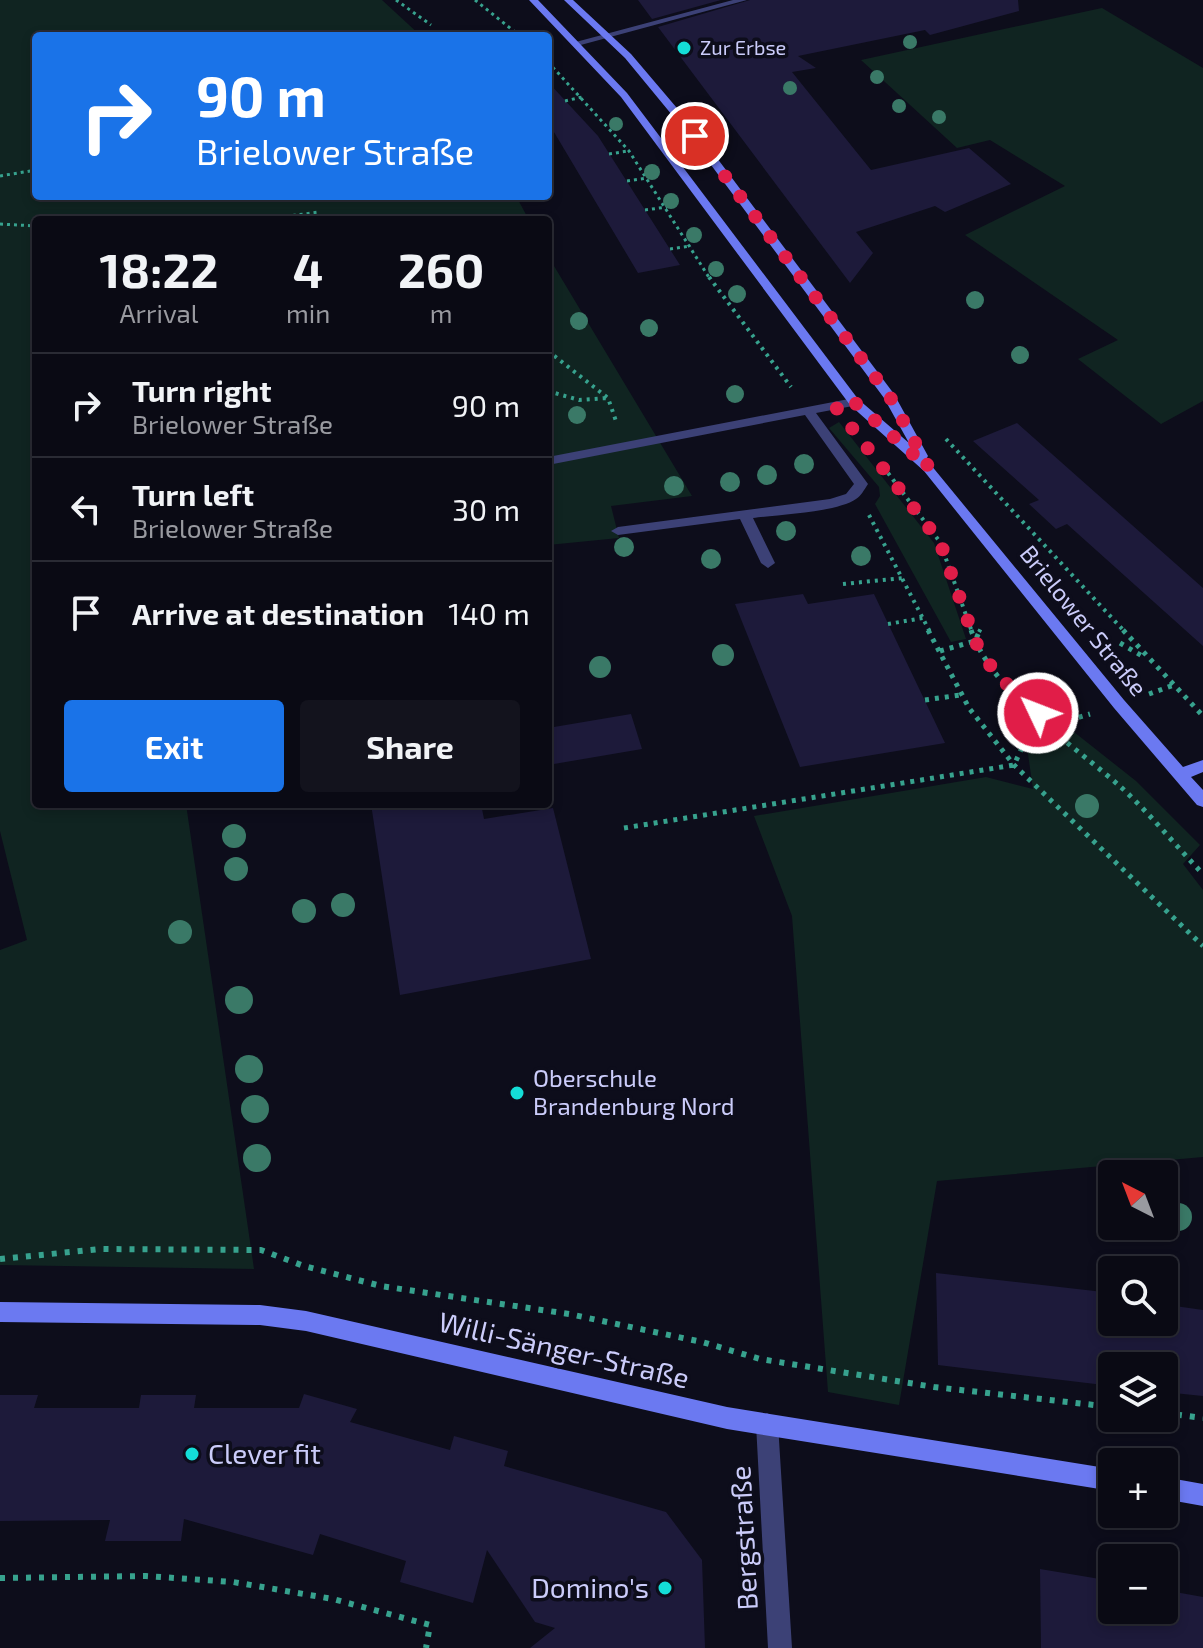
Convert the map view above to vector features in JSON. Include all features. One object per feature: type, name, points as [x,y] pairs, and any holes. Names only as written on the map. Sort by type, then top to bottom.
[{"type":"main road","name":"Brielower Straße","points":[[533,0],[624,95],[854,402],[929,468],[1119,704],[1203,801]]},
{"type":"main road","name":"Brielower Straße","points":[[568,0],[628,56],[695,136],[890,397],[929,468]]},
{"type":"main road","points":[[1181,774],[1203,766]]},
{"type":"main road","name":"Willi-Sänger-Straße","points":[[0,1312],[260,1315],[306,1321],[727,1418],[1098,1478]]},
{"type":"main road","points":[[1178,1491],[1203,1495]]},
{"type":"street","points":[[577,43],[743,0]]},
{"type":"street","points":[[552,460],[854,402]]},
{"type":"street","points":[[618,531],[843,501],[857,493],[861,484],[808,411]]},
{"type":"street","points":[[745,515],[768,563]]},
{"type":"street","name":"Bergstraße","points":[[767,1424],[780,1648]]},
{"type":"path","points":[[396,0],[431,25]]},
{"type":"path","points":[[475,0],[515,32]]},
{"type":"path","points":[[552,65],[629,151],[715,286],[808,411]]},
{"type":"path","points":[[565,101],[582,97]]},
{"type":"path","points":[[609,154],[629,151]]},
{"type":"path","points":[[0,176],[32,171]]},
{"type":"path","points":[[627,181],[648,178]]},
{"type":"path","points":[[645,210],[667,207]]},
{"type":"path","points":[[288,216],[319,212]]},
{"type":"path","points":[[0,224],[32,226]]},
{"type":"path","points":[[670,249],[691,246]]},
{"type":"path","points":[[552,354],[608,398],[625,448]]},
{"type":"path","points":[[552,392],[579,400],[608,398]]},
{"type":"path","points":[[881,464],[940,542],[975,641],[995,673],[1124,790],[1203,874]]},
{"type":"path","points":[[857,493],[960,695],[1014,765],[1203,946]]},
{"type":"path","points":[[1019,518],[1024,531]]},
{"type":"path","points":[[843,584],[903,578]]},
{"type":"path","points":[[888,624],[923,618]]},
{"type":"path","points":[[940,651],[975,641],[982,626]]},
{"type":"path","points":[[1120,643],[1152,662]]},
{"type":"path","points":[[925,700],[960,695]]},
{"type":"path","points":[[1014,765],[1038,713],[1035,695]]},
{"type":"path","points":[[624,828],[1014,765]]},
{"type":"path","points":[[0,1259],[101,1249],[261,1250],[304,1266],[381,1286],[569,1314],[702,1342],[760,1359],[821,1366],[934,1387],[1098,1405]]},
{"type":"path","points":[[1178,1415],[1203,1418]]},
{"type":"path","points":[[0,1578],[150,1575],[234,1582],[364,1606],[430,1625],[426,1648]]},
{"type":"green space","points":[[0,0],[382,0],[417,32],[32,32],[32,200],[518,200],[527,216],[32,216],[32,808],[187,808],[254,1269],[0,1265],[0,950],[27,940],[0,831]]},
{"type":"green space","points":[[1102,8],[1203,68],[1203,401],[1161,424],[1078,359],[1118,340],[965,235],[1065,186],[990,140],[957,148],[861,60]]},
{"type":"green space","points":[[552,263],[692,496],[611,506],[619,538],[552,545]]},
{"type":"green space","points":[[839,422],[934,543],[966,639],[951,642],[875,504],[880,496],[879,487],[829,428]]},
{"type":"green space","points":[[1074,732],[1136,781],[1200,845],[1183,864],[1203,890],[1203,1157],[1098,1160],[1098,1166],[937,1181],[899,1405],[828,1392],[792,916],[754,816],[986,777],[1033,789],[1026,740]]},
{"type":"building","points":[[638,0],[721,0],[652,19]]},
{"type":"building","points":[[750,0],[1018,0],[1019,11],[930,35],[925,30],[798,56],[816,68],[792,72],[871,170],[969,148],[1011,184],[945,212],[935,206],[856,232],[873,253],[850,283],[658,27]]},
{"type":"building","points":[[552,86],[598,136],[680,265],[638,273],[552,129]]},
{"type":"building","points":[[1017,423],[1203,588],[1203,646],[1067,524],[1056,529],[1029,504],[1039,500],[973,441]]},
{"type":"building","points":[[803,594],[808,604],[874,594],[945,743],[800,767],[735,604]]},
{"type":"building","points":[[631,714],[642,749],[552,764],[552,727]]},
{"type":"building","points":[[372,808],[482,808],[484,819],[553,808],[591,959],[400,995]]},
{"type":"building","points":[[936,1273],[1098,1291],[1098,1336],[1178,1336],[1178,1306],[1203,1310],[1203,1396],[1178,1393],[1178,1352],[1098,1352],[1098,1384],[938,1365]]},
{"type":"building","points":[[304,1394],[357,1409],[350,1422],[450,1450],[454,1436],[508,1451],[504,1466],[666,1512],[702,1560],[705,1648],[530,1648],[555,1628],[535,1622],[487,1550],[473,1603],[400,1582],[406,1561],[320,1534],[313,1555],[184,1519],[181,1541],[105,1541],[110,1520],[0,1521],[0,1395],[38,1395],[34,1408],[139,1408],[141,1395],[196,1395],[194,1408],[299,1408]]},
{"type":"building","points":[[1040,1569],[1098,1579],[1098,1624],[1178,1624],[1178,1593],[1203,1597],[1203,1648],[1041,1648]]},
{"type":"place","name":"Zur Erbse","points":[[684,48]]},
{"type":"place","name":"Oberschule Brandenburg Nord","points":[[517,1093]]},
{"type":"place","name":"Clever fit","points":[[192,1454]]},
{"type":"place","name":"Domino's","points":[[665,1588]]},
{"type":"route","points":[[695,136],[890,397],[929,468],[854,402],[835,406],[940,542],[975,641],[995,673],[1038,713]]}]
